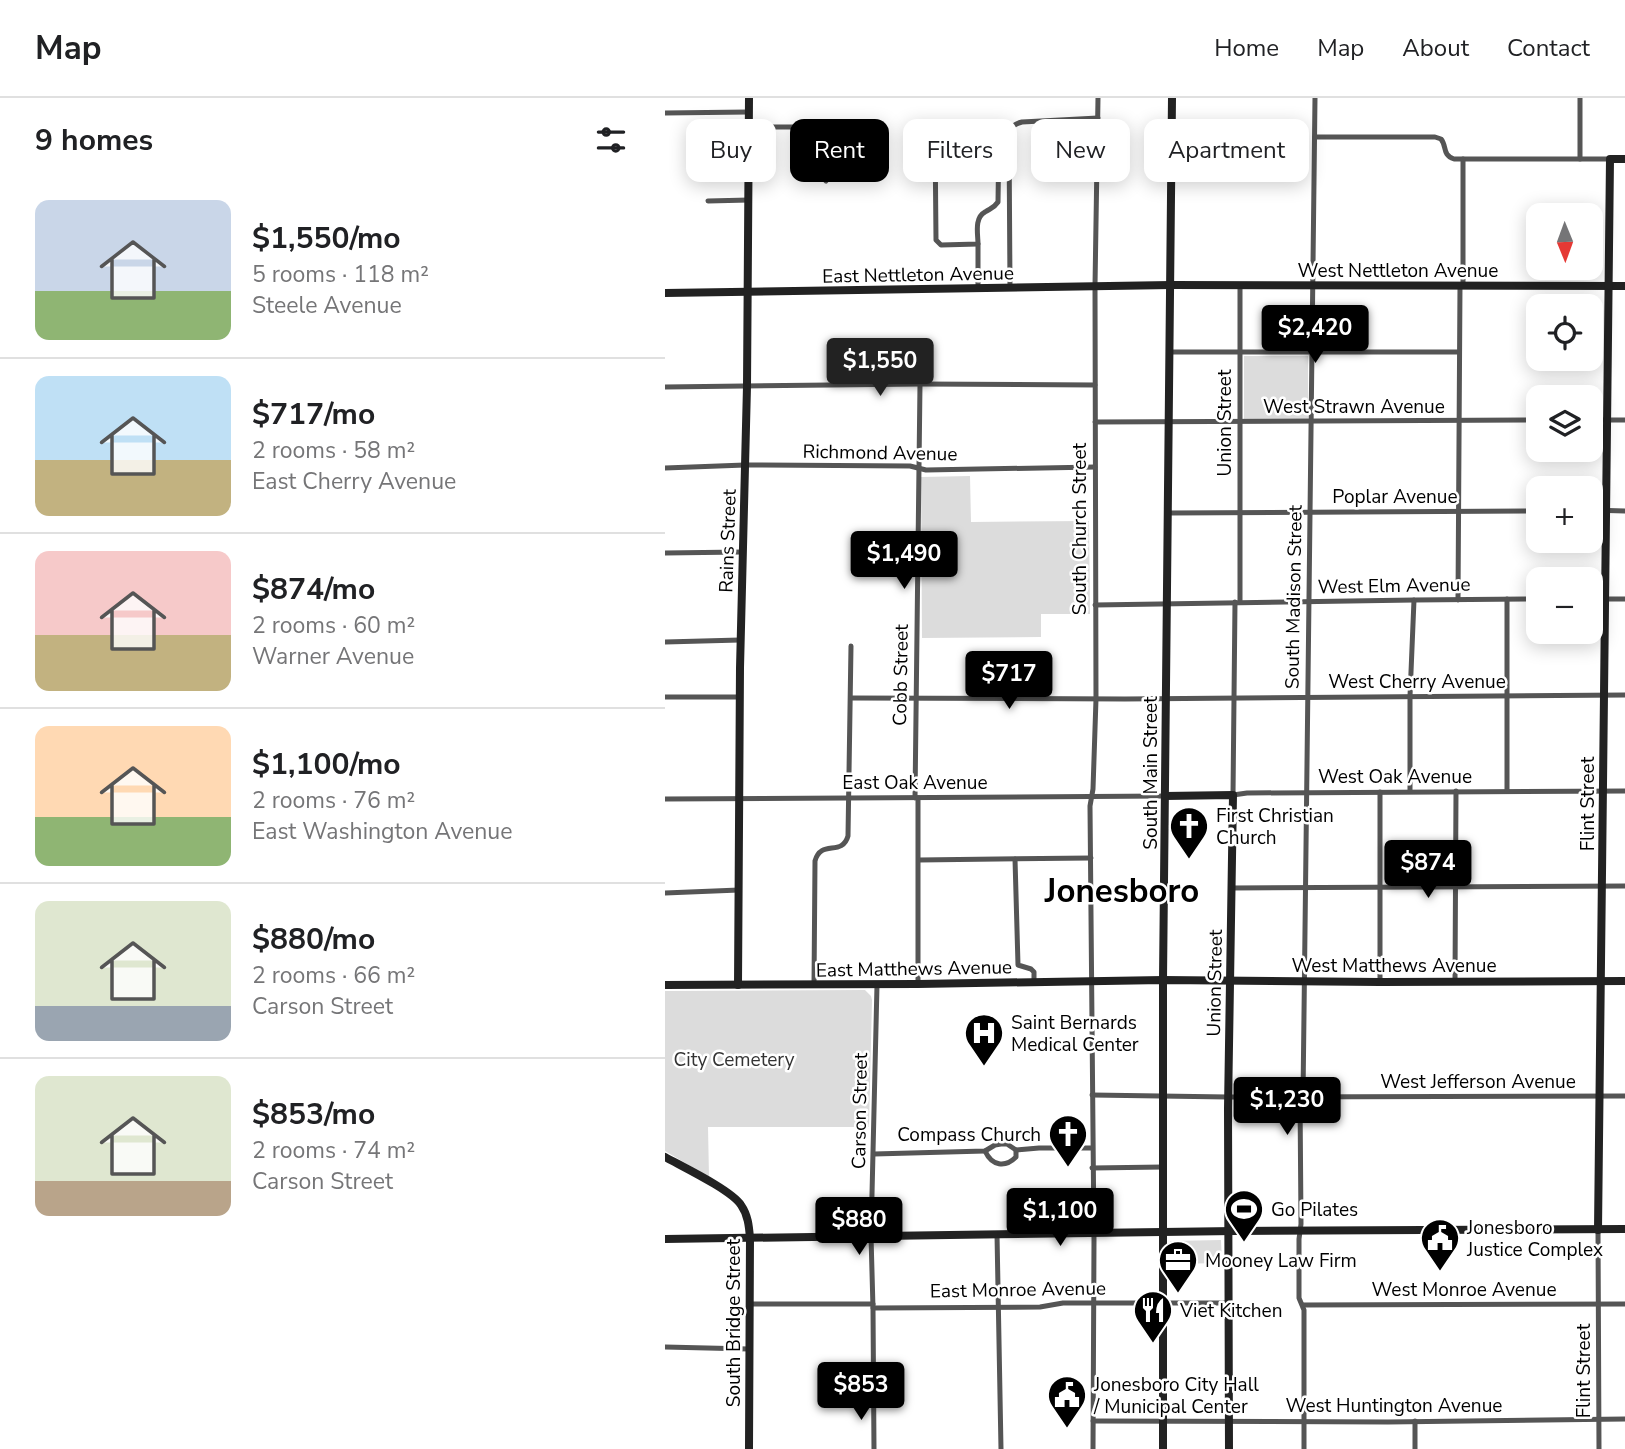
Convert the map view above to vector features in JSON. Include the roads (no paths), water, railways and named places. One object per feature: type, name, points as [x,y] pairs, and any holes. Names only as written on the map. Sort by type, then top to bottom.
[{"type":"street","name":"Rains Street","points":[[749,119],[750,98]]},
{"type":"street","name":"South Church Street","points":[[1093,1449],[1090,806],[1095,756],[1096,699],[1095,286],[1098,98]]},
{"type":"street","name":"South Main Street","points":[[1163,1449],[1163,980],[1172,98]]},
{"type":"street","name":"South Madison Street","points":[[1304,1449],[1303,1306],[1299,1298],[1299,1239],[1315,98]]},
{"type":"street","points":[[1580,98],[1580,159]]},
{"type":"street","points":[[665,113],[749,112]]},
{"type":"street","points":[[1010,288],[1010,129],[1016,123],[1022,122],[1098,118]]},
{"type":"street","points":[[978,244],[941,245],[936,240],[934,136],[943,125],[991,125],[999,134],[999,200],[992,209],[983,212],[979,217],[978,289]]},
{"type":"street","points":[[1315,138],[1439,137],[1448,157],[1463,159],[1625,159]]},
{"type":"street","points":[[1458,600],[1463,159]]},
{"type":"street","name":"Flint Street","points":[[1598,1449],[1610,159]]},
{"type":"street","name":"Rains Street","points":[[738,985],[739,696],[747,386],[748,182]]},
{"type":"street","points":[[708,201],[748,200]]},
{"type":"street","name":"East Nettleton Avenue","points":[[665,293],[1171,285]]},
{"type":"street","name":"West Nettleton Avenue","points":[[1171,285],[1625,286]]},
{"type":"street","name":"Union Street","points":[[1229,1449],[1229,980],[1240,513],[1240,286]]},
{"type":"street","points":[[1170,352],[1459,352]]},
{"type":"street","name":"Cobb Street","points":[[918,984],[916,698],[920,384]]},
{"type":"street","points":[[665,387],[1095,385]]},
{"type":"street","name":"West Strawn Avenue","points":[[1095,422],[1526,420]]},
{"type":"street","points":[[1603,420],[1625,420]]},
{"type":"street","name":"Richmond Avenue","points":[[665,468],[745,465],[910,466],[926,470],[1095,467]]},
{"type":"street","points":[[1603,510],[1625,511]]},
{"type":"street","name":"Poplar Avenue","points":[[1169,513],[1526,511]]},
{"type":"street","points":[[665,553],[742,552]]},
{"type":"street","name":"West Elm Avenue","points":[[1095,605],[1526,599]]},
{"type":"street","points":[[1605,599],[1625,599]]},
{"type":"street","points":[[1410,791],[1414,600]]},
{"type":"street","points":[[1507,600],[1507,791]]},
{"type":"street","points":[[665,642],[740,640]]},
{"type":"street","points":[[814,985],[815,861],[819,852],[842,846],[847,842],[848,836],[851,646]]},
{"type":"street","name":"West Cherry Avenue","points":[[851,698],[1625,695]]},
{"type":"street","points":[[665,697],[739,696]]},
{"type":"street","name":"West Oak Avenue","points":[[1165,796],[1410,791],[1625,791]]},
{"type":"street","points":[[1455,981],[1456,791]]},
{"type":"street","points":[[1380,792],[1380,982]]},
{"type":"street","name":"East Oak Avenue","points":[[665,799],[1165,796]]},
{"type":"street","points":[[919,860],[1091,858]]},
{"type":"street","points":[[1015,859],[1018,965],[1031,968],[1034,982]]},
{"type":"street","points":[[1231,888],[1625,886]]},
{"type":"street","points":[[665,893],[739,891]]},
{"type":"street","name":"West Matthews Avenue","points":[[1163,980],[1625,981]]},
{"type":"street","name":"East Matthews Avenue","points":[[665,985],[877,985],[1163,980]]},
{"type":"street","name":"Carson Street","points":[[874,1449],[871,1236],[877,985]]},
{"type":"street","name":"West Jefferson Avenue","points":[[1092,1095],[1625,1096]]},
{"type":"street","points":[[874,1154],[985,1151],[1000,1144],[1007,1144],[1016,1150],[1092,1148]]},
{"type":"street","points":[[985,1151],[992,1161],[1002,1165],[1016,1157],[1016,1150]]},
{"type":"street","name":"South Bridge Street","points":[[665,1157],[729,1193],[739,1202],[747,1216],[750,1238],[749,1449]]},
{"type":"street","points":[[1093,1168],[1163,1167]]},
{"type":"street","points":[[665,1239],[1227,1231],[1625,1229]]},
{"type":"street","points":[[997,1234],[1000,1449]]},
{"type":"street","name":"East Monroe Avenue","points":[[750,1304],[1040,1307],[1063,1303],[1163,1303]]},
{"type":"street","points":[[1163,1303],[1228,1303]]},
{"type":"street","name":"West Monroe Avenue","points":[[1303,1306],[1625,1304]]},
{"type":"street","points":[[665,1348],[749,1349]]},
{"type":"street","name":"West Huntington Avenue","points":[[1094,1421],[1625,1419]]},
{"type":"street","points":[[1415,1421],[1415,1449]]},
{"type":"place","name":"First Christian Church","points":[[1189,860]]},
{"type":"place","name":"Saint Bernards Medical Center","points":[[984,1067]]},
{"type":"place","name":"Compass Church","points":[[1068,1168]]},
{"type":"place","name":"Go Pilates","points":[[1244,1243]]},
{"type":"place","name":"Jonesboro Justice Complex","points":[[1440,1272]]},
{"type":"place","name":"Mooney Law Firm","points":[[1178,1294]]},
{"type":"place","name":"Viet Kitchen","points":[[1153,1344]]},
{"type":"place","name":"Jonesboro City Hall / Municipal Center","points":[[1067,1429]]},
{"type":"district","name":"Jonesboro","points":[[1122,890]]},
{"type":"park label","name":"City Cemetery","points":[[734,1059]]}]
